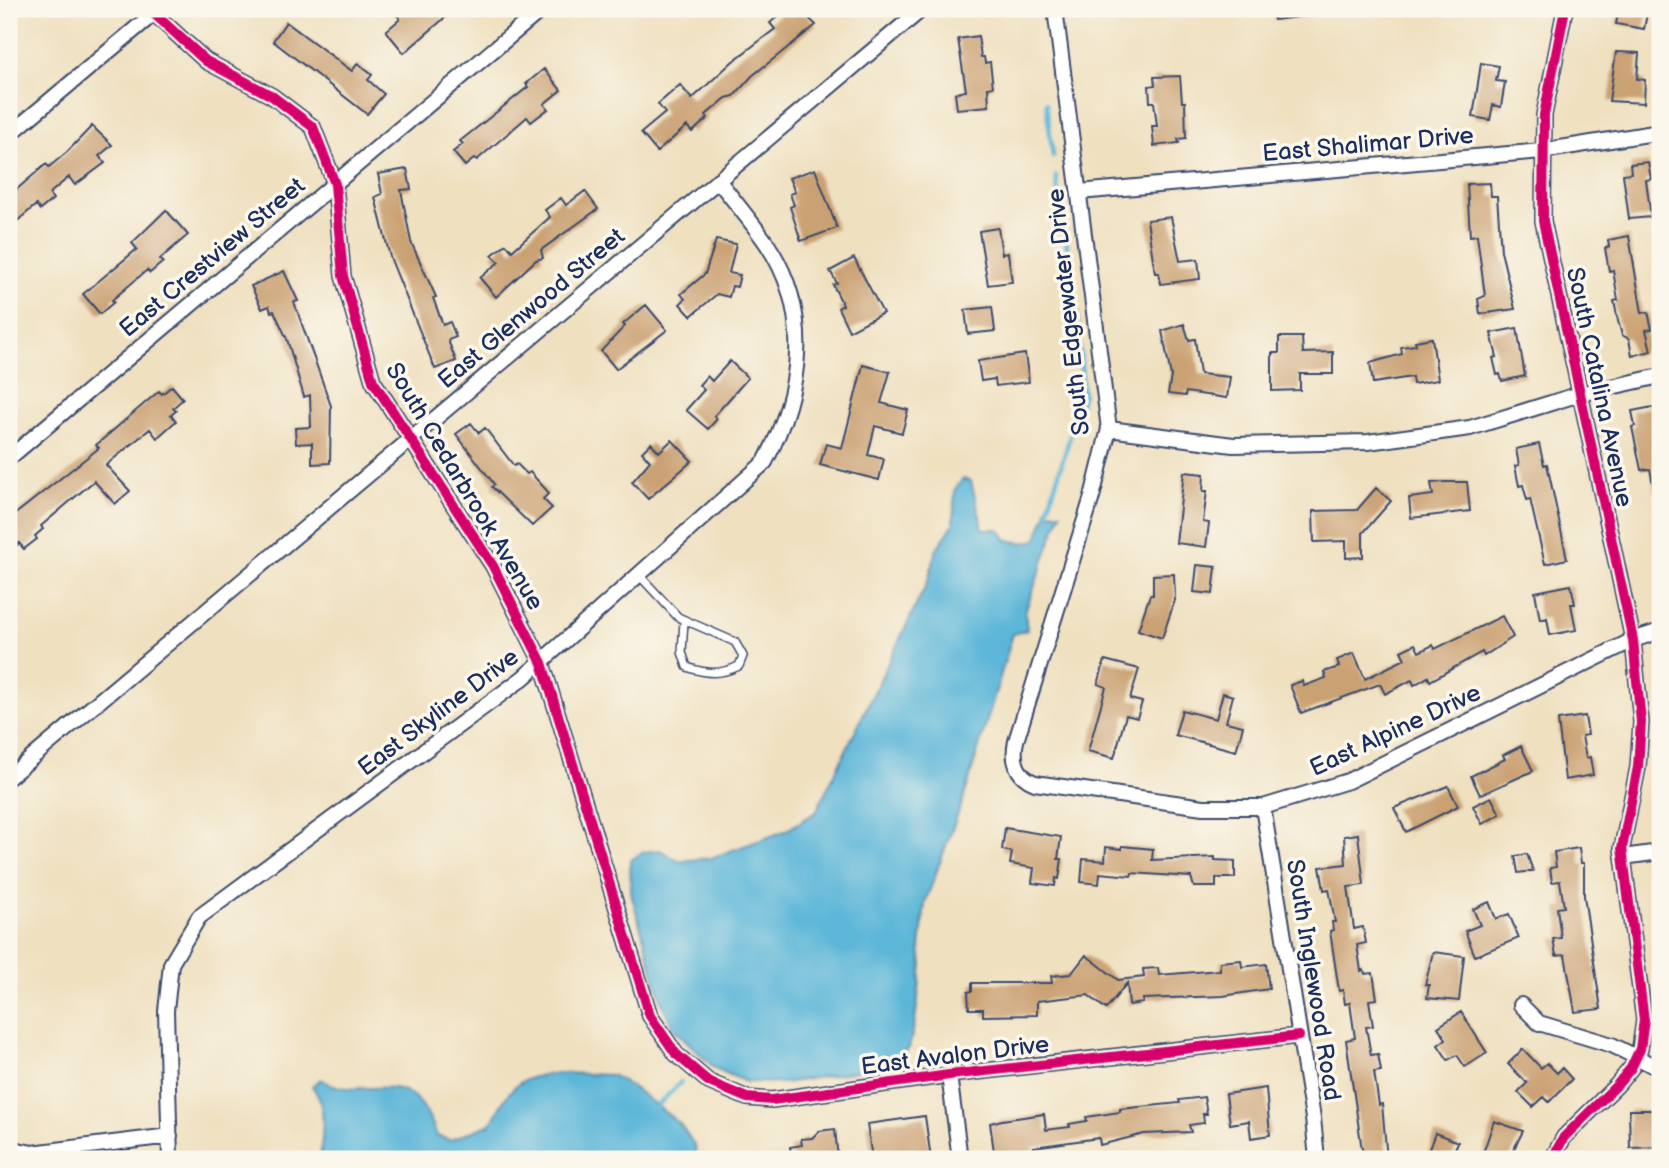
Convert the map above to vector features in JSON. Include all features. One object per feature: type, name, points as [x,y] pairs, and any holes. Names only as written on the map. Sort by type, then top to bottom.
[{"type":"street","name":"East Crestview Street","points":[[9,458],[542,9]]},
{"type":"street","name":"East Glenwood Street","points":[[9,777],[922,9]]},
{"type":"street","name":"South Edgewater Drive","points":[[1016,766],[1016,741],[1092,497],[1109,429],[1055,9]]},
{"type":"street","name":"South Catalina Avenue","points":[[1552,1159],[1564,1137],[1617,1086],[1636,1058],[1642,1040],[1644,1010],[1622,838],[1638,767],[1641,722],[1633,640],[1543,220],[1542,151],[1549,77],[1565,9]]},
{"type":"street","name":"South Cedarbrook Avenue","points":[[154,10],[206,61],[272,96],[313,127],[335,184],[343,276],[373,381],[408,440],[493,566],[542,663],[650,1016]]},
{"type":"street","points":[[9,135],[154,10]]},
{"type":"street","name":"East Shalimar Drive","points":[[1079,192],[1542,151],[1660,132]]},
{"type":"street","name":"East Skyline Drive","points":[[170,1136],[166,1011],[171,964],[200,918],[542,663],[765,462],[782,429],[792,400],[799,344],[796,310],[768,246],[718,180]]},
{"type":"street","points":[[1109,429],[1233,445],[1368,442],[1470,428],[1580,394],[1660,376]]},
{"type":"street","name":"East Alpine Drive","points":[[1016,766],[1024,778],[1035,783],[1203,807],[1263,807],[1348,781],[1633,640],[1660,631]]},
{"type":"street","name":"South Inglewood Road","points":[[1263,807],[1317,1159]]},
{"type":"street","points":[[1623,857],[1660,852]]},
{"type":"street","points":[[1521,1005],[1539,1023],[1612,1045],[1660,1069]]},
{"type":"street","name":"East Avalon Drive","points":[[650,1016],[676,1054],[697,1074],[722,1090],[747,1098],[785,1099],[950,1075],[1299,1036]]},
{"type":"street","points":[[950,1075],[960,1159]]},
{"type":"street","points":[[9,1148],[32,1153],[170,1136],[170,1159]]},
{"type":"lane","points":[[638,574],[684,621],[734,642],[743,656],[739,666],[728,671],[706,674],[687,667],[682,652],[684,621]]},
{"type":"water","points":[[963,479],[971,481],[983,529],[999,529],[1007,540],[1022,543],[1036,540],[1047,512],[1061,513],[1025,612],[1027,630],[1013,634],[964,797],[925,903],[920,948],[922,965],[909,1048],[897,1060],[876,1068],[784,1083],[746,1082],[714,1068],[673,1028],[662,1003],[631,893],[630,860],[644,852],[660,850],[679,861],[711,858],[785,831],[816,812],[928,581],[936,550],[953,525],[955,489]]},
{"type":"water","points":[[561,1073],[612,1075],[634,1088],[680,1124],[695,1146],[697,1159],[320,1159],[322,1112],[312,1086],[321,1079],[355,1089],[400,1090],[414,1097],[426,1111],[437,1136],[450,1140],[491,1124],[504,1100],[525,1080]]},
{"type":"building","points":[[392,9],[455,9],[404,53],[386,31],[400,19]]},
{"type":"building","points":[[799,9],[816,25],[752,76],[734,96],[726,98],[706,115],[708,118],[692,132],[687,126],[657,152],[641,133],[665,113],[658,104],[680,85],[692,99],[732,62],[775,29],[770,23],[785,10],[790,16]]},
{"type":"building","points":[[1273,9],[1307,9],[1308,16],[1274,20]]},
{"type":"building","points":[[1619,9],[1648,9],[1644,29],[1616,24]]},
{"type":"building","points":[[286,22],[352,71],[358,63],[372,75],[368,80],[384,94],[367,114],[273,41]]},
{"type":"building","points":[[978,36],[981,57],[984,57],[985,63],[990,62],[993,87],[988,88],[989,106],[957,109],[955,93],[966,91],[958,39]]},
{"type":"building","points":[[1616,52],[1639,53],[1637,79],[1645,80],[1644,103],[1609,101]]},
{"type":"building","points":[[1481,63],[1499,66],[1496,81],[1505,82],[1501,107],[1493,105],[1490,120],[1473,117]]},
{"type":"building","points":[[544,69],[561,90],[544,104],[548,109],[531,122],[527,117],[477,160],[475,158],[465,166],[453,152],[463,144],[460,141],[528,87],[526,84]]},
{"type":"building","points":[[1180,76],[1182,102],[1185,102],[1186,138],[1178,139],[1179,143],[1154,146],[1152,126],[1157,126],[1154,102],[1150,102],[1149,86],[1155,85],[1154,77]]},
{"type":"building","points":[[92,126],[112,145],[99,156],[105,163],[75,185],[69,177],[49,194],[53,199],[40,210],[36,205],[9,228],[9,196],[46,164],[49,167],[67,152]]},
{"type":"building","points":[[1648,162],[1651,179],[1646,180],[1651,217],[1629,219],[1623,174],[1631,173],[1630,164]]},
{"type":"building","points":[[407,169],[411,189],[401,190],[411,242],[436,297],[433,298],[443,325],[450,322],[456,337],[448,340],[456,361],[435,369],[390,257],[375,197],[382,194],[378,174]]},
{"type":"building","points":[[815,169],[837,228],[801,241],[790,207],[794,205],[790,194],[795,192],[789,178]]},
{"type":"building","points":[[1490,183],[1491,196],[1497,196],[1501,251],[1515,309],[1480,314],[1478,299],[1485,296],[1477,235],[1470,236],[1467,184]]},
{"type":"building","points":[[585,191],[598,209],[541,250],[543,258],[536,260],[496,297],[480,278],[499,262],[492,255],[506,244],[512,251],[550,217],[545,210],[561,198],[566,205]]},
{"type":"building","points":[[166,210],[188,235],[160,259],[163,262],[150,273],[147,270],[100,314],[83,294],[137,249],[132,243]]},
{"type":"building","points":[[1171,217],[1180,261],[1198,259],[1200,279],[1161,284],[1159,273],[1155,273],[1147,220]]},
{"type":"building","points":[[998,228],[1002,254],[1008,253],[1012,282],[988,285],[979,231]]},
{"type":"building","points":[[1629,236],[1642,313],[1648,312],[1652,329],[1646,330],[1651,351],[1632,356],[1629,339],[1622,335],[1618,321],[1613,270],[1609,271],[1605,248],[1609,247],[1608,240]]},
{"type":"building","points":[[716,240],[736,244],[729,273],[740,275],[737,287],[732,286],[729,297],[717,294],[691,316],[680,304],[685,299],[681,294],[705,274]]},
{"type":"building","points":[[854,258],[883,313],[849,331],[838,308],[843,305],[833,285],[837,283],[830,271]]},
{"type":"building","points":[[284,271],[298,301],[294,302],[331,406],[330,463],[312,464],[312,443],[296,444],[295,428],[311,427],[310,395],[304,397],[287,339],[274,311],[271,312],[269,306],[262,309],[251,286]]},
{"type":"building","points":[[646,305],[667,330],[616,369],[601,351],[625,326],[623,324]]},
{"type":"building","points":[[992,307],[995,331],[968,334],[965,310]]},
{"type":"building","points":[[1184,324],[1189,340],[1195,339],[1200,374],[1230,377],[1227,398],[1186,392],[1185,396],[1168,394],[1171,376],[1162,331]]},
{"type":"building","points":[[1517,328],[1525,376],[1502,381],[1500,374],[1497,375],[1493,358],[1497,357],[1491,333]]},
{"type":"building","points":[[1279,337],[1302,337],[1303,353],[1333,352],[1333,374],[1300,374],[1300,390],[1272,391],[1272,353],[1279,353]]},
{"type":"building","points":[[1432,338],[1438,380],[1413,384],[1412,377],[1373,383],[1370,363],[1402,354],[1401,347],[1416,345],[1415,341]]},
{"type":"building","points":[[1025,354],[1029,382],[996,386],[995,379],[981,381],[978,361]]},
{"type":"building","points":[[730,361],[748,378],[714,416],[717,419],[708,429],[686,410],[704,390],[699,385],[707,376],[712,381]]},
{"type":"building","points":[[863,365],[890,372],[881,403],[908,410],[902,433],[875,426],[868,455],[884,459],[879,480],[820,465],[826,444],[842,448]]},
{"type":"building","points":[[172,386],[183,399],[173,408],[176,411],[171,415],[176,421],[157,438],[150,429],[106,465],[130,491],[115,504],[94,481],[41,526],[43,529],[35,536],[37,539],[24,549],[19,543],[9,552],[9,519],[99,448],[96,445],[159,391],[162,394]]},
{"type":"building","points":[[1653,407],[1660,428],[1660,494],[1655,494],[1650,469],[1641,470],[1632,427],[1635,426],[1632,411]]},
{"type":"building","points":[[471,423],[479,433],[485,428],[514,466],[517,464],[527,474],[530,472],[549,493],[543,499],[552,508],[532,526],[492,487],[494,484],[456,434]]},
{"type":"building","points":[[672,440],[692,461],[648,499],[632,482],[650,461],[642,452],[651,443],[659,452]]},
{"type":"building","points":[[1539,444],[1544,465],[1547,464],[1567,559],[1545,564],[1530,499],[1527,500],[1523,485],[1519,486],[1515,466],[1519,465],[1516,449]]},
{"type":"building","points":[[1184,472],[1204,474],[1203,491],[1207,491],[1203,522],[1209,523],[1206,547],[1176,543]]},
{"type":"building","points":[[1467,482],[1470,511],[1411,518],[1409,498],[1433,495],[1431,483]]},
{"type":"building","points":[[1376,488],[1391,501],[1363,533],[1363,557],[1346,558],[1346,541],[1314,542],[1313,511],[1357,510]]},
{"type":"building","points":[[1197,565],[1216,567],[1213,594],[1194,592]]},
{"type":"building","points":[[1174,574],[1175,600],[1162,638],[1138,630],[1150,595],[1153,595],[1153,575]]},
{"type":"building","points":[[1571,585],[1576,630],[1550,635],[1547,618],[1540,620],[1535,592]]},
{"type":"building","points":[[1502,616],[1513,637],[1484,656],[1482,652],[1430,681],[1428,677],[1414,685],[1412,680],[1385,694],[1380,684],[1301,713],[1290,685],[1302,681],[1304,686],[1326,678],[1324,672],[1339,667],[1337,660],[1354,653],[1365,679],[1405,659],[1401,651],[1415,644],[1419,652],[1433,645],[1435,649]]},
{"type":"building","points":[[1105,660],[1139,669],[1130,699],[1142,702],[1137,718],[1126,715],[1114,758],[1088,751],[1106,687],[1098,684]]},
{"type":"building","points":[[1223,693],[1233,696],[1226,722],[1243,726],[1236,751],[1175,735],[1182,710],[1216,719]]},
{"type":"building","points":[[1585,716],[1588,735],[1582,736],[1586,758],[1590,757],[1593,775],[1565,780],[1558,720]]},
{"type":"building","points":[[1521,746],[1533,771],[1480,795],[1471,776],[1505,759],[1503,755]]},
{"type":"building","points":[[1448,786],[1458,806],[1406,832],[1394,808]]},
{"type":"building","points":[[1491,797],[1500,814],[1482,824],[1473,806]]},
{"type":"building","points":[[1005,828],[1061,837],[1058,859],[1062,859],[1059,879],[1056,878],[1055,886],[1032,883],[1034,868],[1010,864],[1012,852],[1002,850]]},
{"type":"building","points":[[1358,834],[1364,885],[1348,887],[1354,929],[1363,927],[1366,943],[1357,945],[1361,971],[1364,970],[1365,974],[1373,973],[1377,999],[1369,1000],[1373,1026],[1366,1027],[1371,1055],[1378,1054],[1381,1071],[1374,1072],[1379,1105],[1382,1104],[1387,1159],[1364,1159],[1346,1040],[1355,1038],[1350,1003],[1345,1004],[1343,990],[1339,991],[1330,931],[1333,930],[1332,922],[1335,922],[1329,889],[1324,890],[1320,867],[1346,864],[1344,836]]},
{"type":"building","points":[[1122,846],[1153,849],[1152,860],[1215,857],[1215,860],[1235,861],[1235,878],[1216,878],[1216,887],[1194,887],[1191,877],[1100,873],[1099,884],[1081,882],[1083,859],[1105,861],[1106,847],[1122,849]]},
{"type":"building","points":[[1579,848],[1581,863],[1584,863],[1584,896],[1601,1009],[1575,1012],[1565,955],[1556,956],[1553,939],[1561,938],[1557,908],[1564,907],[1560,881],[1552,882],[1550,868],[1556,867],[1554,852]]},
{"type":"building","points":[[1527,854],[1533,871],[1518,873],[1515,856]]},
{"type":"building","points":[[1489,902],[1496,919],[1509,914],[1519,938],[1475,956],[1465,931],[1480,925],[1473,909]]},
{"type":"building","points":[[1433,952],[1464,956],[1459,1001],[1427,998],[1429,985],[1425,985]]},
{"type":"building","points":[[1086,955],[1118,980],[1144,977],[1143,969],[1158,968],[1159,975],[1220,970],[1220,962],[1241,960],[1242,967],[1266,964],[1269,989],[1223,996],[1143,999],[1143,1003],[1129,1005],[1127,983],[1106,1009],[1088,995],[1037,1001],[1037,1015],[983,1016],[983,1009],[969,1009],[968,992],[972,991],[972,983],[1052,983],[1051,976],[1071,974]]},
{"type":"building","points":[[1461,1012],[1487,1053],[1465,1067],[1457,1055],[1448,1060],[1438,1045],[1446,1039],[1438,1027]]},
{"type":"building","points":[[1523,1049],[1541,1068],[1547,1063],[1557,1073],[1562,1068],[1572,1079],[1549,1102],[1544,1097],[1533,1107],[1518,1092],[1527,1083],[1508,1064]]},
{"type":"building","points":[[1266,1088],[1270,1135],[1251,1138],[1249,1121],[1230,1124],[1226,1094]]},
{"type":"building","points":[[1204,1097],[1207,1114],[1203,1114],[1204,1123],[1189,1125],[1191,1132],[1144,1134],[1100,1145],[1099,1138],[1033,1147],[1035,1159],[995,1159],[990,1123],[1044,1114],[1046,1130],[1070,1127],[1069,1124],[1087,1121],[1086,1117],[1120,1112],[1120,1109],[1180,1103],[1179,1100]]},
{"type":"building","points":[[1629,1110],[1660,1110],[1660,1147],[1630,1148]]},
{"type":"building","points":[[925,1116],[931,1159],[872,1159],[867,1124]]},
{"type":"building","points":[[1494,1121],[1523,1131],[1509,1159],[1481,1159]]},
{"type":"building","points":[[835,1129],[838,1159],[792,1159],[790,1147],[802,1145],[801,1139],[812,1138],[819,1131]]},
{"type":"building","points":[[1435,1133],[1458,1142],[1451,1159],[1428,1152]]},
{"type":"waterway","points":[[1046,103],[1053,156]]},
{"type":"waterway","points":[[1056,176],[1058,192]]},
{"type":"waterway","points":[[1061,209],[1073,283]]},
{"type":"waterway","points":[[1047,512],[1083,394],[1076,300]]},
{"type":"waterway","points":[[657,1106],[681,1082]]},
{"type":"cycle path","points":[[149,9],[206,61],[272,96],[313,127],[335,184],[343,276],[373,381],[493,566],[542,663],[650,1016],[676,1054],[709,1082],[747,1098],[772,1100],[949,1075],[1299,1036]]},
{"type":"cycle path","points":[[1552,1159],[1564,1137],[1631,1068],[1640,1049],[1644,1020],[1622,848],[1638,767],[1641,722],[1633,640],[1543,221],[1544,115],[1565,9]]}]
